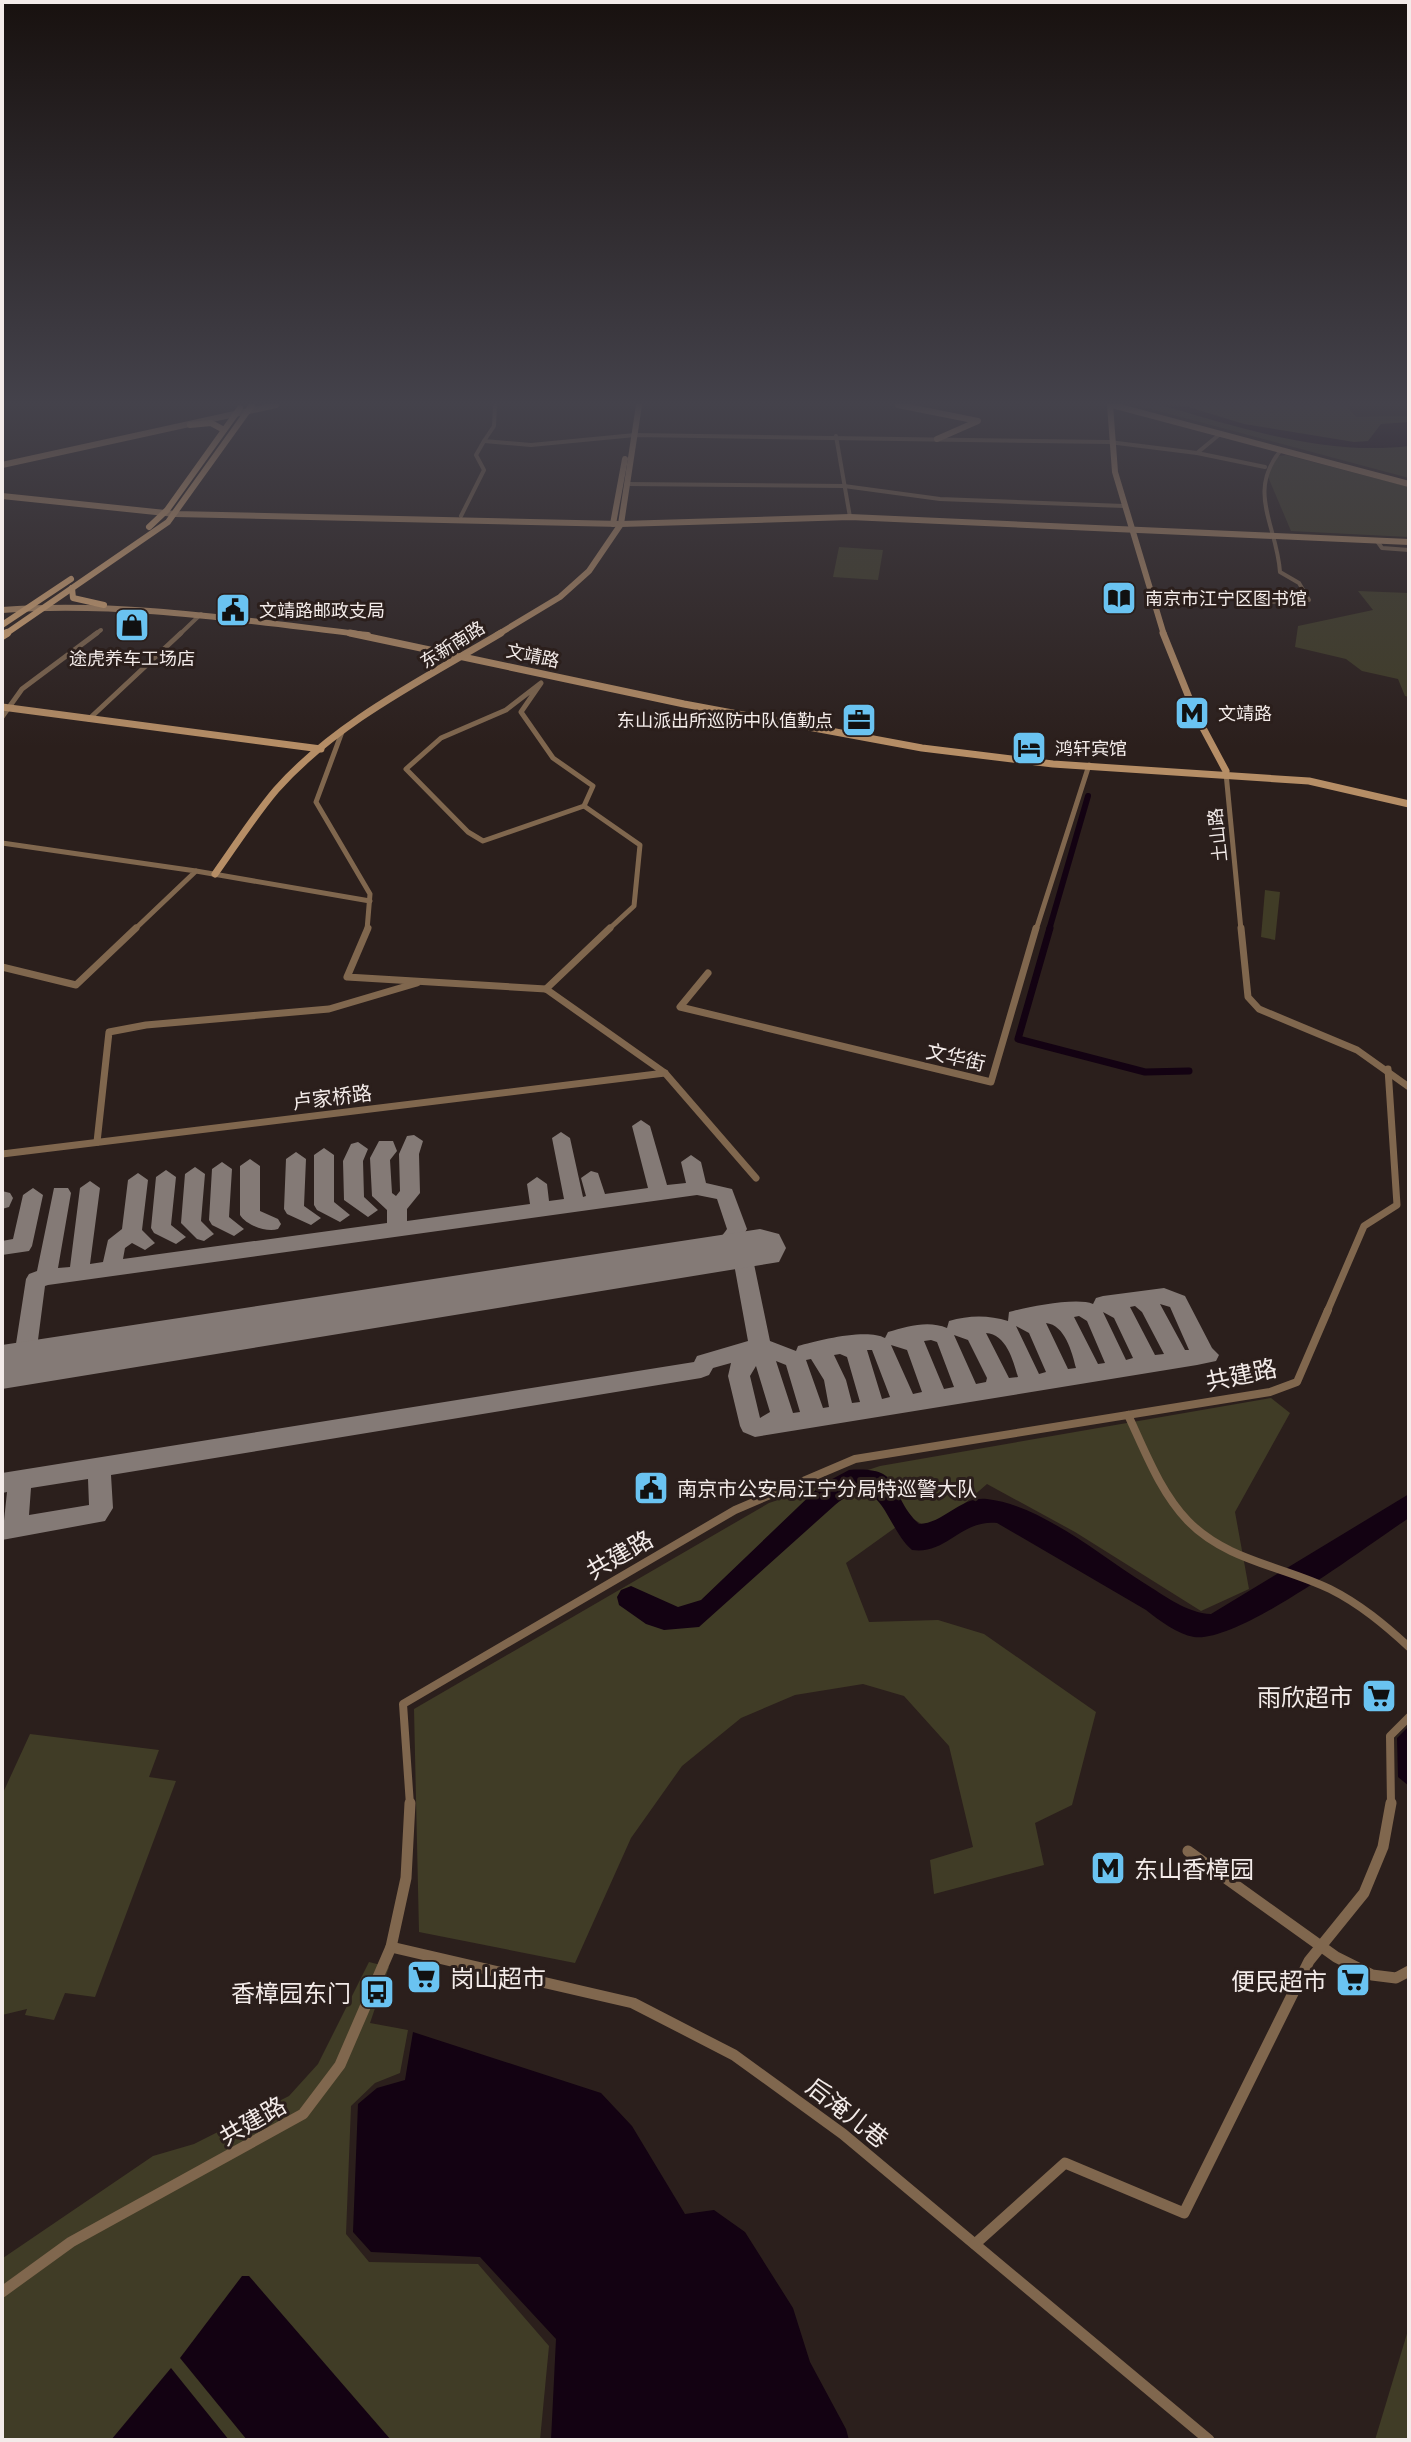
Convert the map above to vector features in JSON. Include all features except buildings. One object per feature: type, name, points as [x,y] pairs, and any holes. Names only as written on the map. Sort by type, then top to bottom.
[{"type":"main road","points":[[2,625],[141,534],[157,519]]},
{"type":"main road","points":[[2,636],[169,519]]},
{"type":"main road","points":[[506,519],[713,519]]},
{"type":"main road","points":[[554,519],[618,521]]},
{"type":"main road","points":[[926,519],[1409,540]]},
{"type":"main road","name":"土山路","points":[[1128,519],[1161,634],[1226,774]]},
{"type":"main road","name":"东新南路","points":[[215,874],[276,790],[321,749],[342,732],[560,597],[589,571],[618,521]]},
{"type":"main road","points":[[1274,534],[1377,541],[1409,540]]},
{"type":"main road","points":[[72,588],[73,598],[104,605]]},
{"type":"main road","name":"文靖路","points":[[2,613],[28,607],[104,605],[336,634],[461,658],[816,736],[1005,764],[1226,774],[1409,806]]},
{"type":"main road","name":"文靖路","points":[[2,613],[102,609],[198,616]]},
{"type":"main road","points":[[6,708],[321,749]]},
{"type":"street","points":[[1250,603],[1309,600],[1299,583],[1280,572],[1280,554],[1269,519]]},
{"type":"street","points":[[1377,541],[1382,548],[1409,550]]},
{"type":"street","points":[[89,719],[198,616]]},
{"type":"street","points":[[2,717],[22,689],[101,630]]},
{"type":"street","points":[[541,683],[521,712],[553,758],[593,786],[584,806],[483,841],[468,832],[406,769],[441,738],[506,710],[541,683]]},
{"type":"street","points":[[342,732],[316,802],[370,894],[370,924],[347,977],[546,989],[665,1073],[756,1178]]},
{"type":"street","name":"文华街","points":[[708,973],[680,1007],[991,1082],[1002,1035],[1090,767]]},
{"type":"street","name":"土山路","points":[[1226,774],[1248,997],[1259,1009],[1357,1050],[1388,1069]]},
{"type":"street","points":[[546,989],[634,906],[640,845],[584,806]]},
{"type":"street","points":[[2,843],[196,871],[370,901]]},
{"type":"street","points":[[2,967],[76,985],[196,871]]},
{"type":"street","points":[[97,1142],[109,1032],[146,1025],[329,1009],[427,981]]},
{"type":"street","points":[[1388,1069],[1409,1087]]},
{"type":"street","name":"共建路","points":[[2,2292],[71,2242],[303,2114],[340,2065],[391,1947],[406,1878],[410,1800],[403,1704],[735,1510],[855,1459],[1270,1392],[1297,1382],[1364,1226],[1397,1205],[1388,1069]]},
{"type":"street","name":"卢家桥路","points":[[2,1154],[665,1073]]},
{"type":"street","points":[[1128,1415],[1165,1490],[1189,1522],[1238,1556],[1328,1589],[1356,1604],[1409,1647]]},
{"type":"street","points":[[975,2244],[1065,2163],[1184,2213],[1309,1961],[1364,1893],[1383,1847],[1393,1794],[1390,1736],[1409,1717]]},
{"type":"street","points":[[1188,1851],[1320,1946],[1372,1975],[1396,1978],[1409,1971]]},
{"type":"street","name":"后淹儿巷","points":[[391,1947],[633,2003],[734,2055],[843,2134],[1209,2440]]},
{"type":"shaded area","points":[[1286,519],[1409,519],[1409,537],[1291,531]]},
{"type":"shaded area","points":[[839,547],[883,550],[878,580],[833,577]]},
{"type":"shaded area","points":[[1358,591],[1409,593],[1409,697],[1405,696],[1398,679],[1362,671],[1346,659],[1295,647],[1298,626],[1373,610]]},
{"type":"shaded area","points":[[1265,890],[1280,892],[1275,940],[1261,937]]},
{"type":"shaded area","points":[[1271,1398],[1290,1413],[1235,1512],[1249,1589],[1201,1611],[1075,1532],[987,1484],[933,1531],[910,1517],[846,1563],[869,1622],[938,1620],[984,1634],[1096,1712],[1072,1805],[1035,1823],[1044,1865],[934,1894],[930,1860],[973,1847],[949,1746],[904,1696],[863,1684],[795,1695],[741,1718],[682,1766],[631,1838],[575,1963],[419,1932],[414,1709],[769,1503],[880,1466]]},
{"type":"shaded area","points":[[849,1470],[867,1470],[888,1477],[919,1524],[928,1523],[977,1499],[1007,1503],[1028,1511],[1069,1533],[1176,1603],[1193,1611],[1211,1614],[1409,1494],[1409,1518],[1303,1590],[1241,1625],[1215,1635],[1194,1637],[1175,1630],[997,1523],[973,1526],[935,1547],[912,1550],[881,1504],[873,1496],[863,1493],[851,1495],[835,1505],[699,1627],[664,1630],[646,1624],[619,1605],[617,1597],[621,1590],[631,1586],[678,1607],[701,1600],[821,1485]]},
{"type":"shaded area","points":[[1409,1726],[1409,1786],[1398,1777],[1397,1738]]},
{"type":"shaded area","points":[[30,1734],[159,1750],[149,1777],[176,1781],[95,1997],[65,1993],[54,2020],[25,2015],[27,2009],[2,2015],[2,1795]]},
{"type":"shaded area","points":[[369,1962],[389,1967],[370,2023],[408,2030],[400,2073],[375,2083],[351,2106],[346,2234],[369,2262],[478,2264],[549,2346],[540,2440],[2,2440],[3,2258],[153,2156],[194,2144],[289,2096],[318,2064]]},
{"type":"shaded area","points":[[413,2032],[601,2093],[632,2126],[685,2214],[714,2210],[745,2232],[793,2308],[810,2362],[849,2440],[551,2440],[556,2339],[480,2257],[371,2252],[353,2232],[358,2104],[377,2088],[405,2080]]},
{"type":"shaded area","points":[[242,2276],[249,2276],[391,2440],[247,2440],[180,2358]]},
{"type":"shaded area","points":[[1409,2327],[1409,2440],[1375,2440]]},
{"type":"shaded area","points":[[171,2368],[229,2440],[111,2440]]},
{"type":"waterway","points":[[1049,930],[1088,796]]},
{"type":"waterway","points":[[1050,928],[1018,1039],[1145,1072],[1189,1071]]},
{"type":"taxiway","points":[[641,1126],[659,1193]]},
{"type":"taxiway","points":[[561,1138],[575,1205]]},
{"type":"taxiway","points":[[397,1207],[410,1193],[409,1154],[414,1141]]},
{"type":"taxiway","points":[[386,1146],[387,1151],[380,1158],[382,1196],[397,1207]]},
{"type":"taxiway","points":[[358,1149],[353,1161],[354,1200],[368,1210]]},
{"type":"taxiway","points":[[324,1155],[324,1205],[340,1215]]},
{"type":"taxiway","points":[[296,1159],[294,1209],[311,1218]]},
{"type":"taxiway","points":[[691,1162],[697,1188]]},
{"type":"taxiway","points":[[250,1166],[250,1215],[271,1224]]},
{"type":"taxiway","points":[[222,1169],[219,1220],[234,1229]]},
{"type":"taxiway","points":[[195,1174],[191,1223],[204,1234]]},
{"type":"taxiway","points":[[166,1177],[161,1228],[176,1237]]},
{"type":"taxiway","points":[[591,1178],[597,1201]]},
{"type":"taxiway","points":[[132,1232],[138,1180]]},
{"type":"taxiway","points":[[537,1184],[540,1209]]},
{"type":"taxiway","points":[[79,1273],[90,1188]]},
{"type":"taxiway","points":[[575,1205],[697,1188]]},
{"type":"taxiway","points":[[697,1188],[725,1194],[737,1229],[726,1247],[707,1256]]},
{"type":"taxiway","points":[[46,1278],[61,1193]]},
{"type":"taxiway","points":[[2,1248],[22,1246],[33,1195]]},
{"type":"taxiway","points":[[2,1202],[3,1198]]},
{"type":"taxiway","points":[[112,1269],[575,1205]]},
{"type":"taxiway","points":[[397,1207],[397,1229]]},
{"type":"taxiway","points":[[112,1269],[115,1245],[132,1232]]},
{"type":"taxiway","points":[[132,1232],[145,1243]]},
{"type":"taxiway","points":[[744,1264],[760,1346]]},
{"type":"taxiway","points":[[46,1278],[112,1269]]},
{"type":"taxiway","points":[[24,1363],[36,1279],[46,1278]]},
{"type":"taxiway","points":[[1138,1298],[1164,1296],[1178,1302],[1201,1347],[1197,1357]]},
{"type":"taxiway","points":[[1109,1303],[1138,1298]]},
{"type":"taxiway","points":[[1138,1298],[1150,1306],[1175,1352],[1172,1361]]},
{"type":"taxiway","points":[[1103,1304],[1109,1303]]},
{"type":"taxiway","points":[[1109,1303],[1122,1312],[1146,1358],[1140,1366]]},
{"type":"taxiway","points":[[1052,1312],[1082,1308],[1095,1316],[1116,1362],[1112,1370]]},
{"type":"taxiway","points":[[1021,1317],[1051,1315],[1067,1323],[1088,1367],[1083,1375]]},
{"type":"taxiway","points":[[1017,1318],[1037,1327],[1059,1372],[1053,1380]]},
{"type":"taxiway","points":[[961,1326],[991,1325],[1007,1332],[1029,1376],[1025,1384]]},
{"type":"taxiway","points":[[957,1327],[976,1334],[998,1378],[994,1389]]},
{"type":"taxiway","points":[[901,1337],[933,1331],[945,1337],[966,1386],[961,1395]]},
{"type":"taxiway","points":[[896,1338],[913,1341],[917,1347],[934,1392],[929,1400]]},
{"type":"taxiway","points":[[840,1346],[874,1341],[880,1345],[902,1395],[898,1405]]},
{"type":"taxiway","points":[[99,1467],[701,1369],[705,1362],[760,1346]]},
{"type":"taxiway","points":[[760,1346],[795,1360],[812,1410],[807,1420]]},
{"type":"taxiway","points":[[760,1346],[782,1414],[770,1426]]},
{"type":"taxiway","points":[[760,1346],[755,1356],[741,1365],[739,1376],[751,1426],[770,1426]]},
{"type":"taxiway","points":[[815,1350],[840,1346]]},
{"type":"taxiway","points":[[840,1346],[856,1351],[872,1401],[869,1410]]},
{"type":"taxiway","points":[[806,1352],[815,1350]]},
{"type":"taxiway","points":[[815,1350],[831,1370],[840,1400],[839,1414]]},
{"type":"taxiway","points":[[1197,1357],[1208,1355]]},
{"type":"taxiway","points":[[1172,1361],[1197,1357]]},
{"type":"taxiway","points":[[1140,1366],[1172,1361]]},
{"type":"taxiway","points":[[1112,1370],[1140,1366]]},
{"type":"taxiway","points":[[1053,1380],[1112,1370]]},
{"type":"taxiway","points":[[1025,1384],[1053,1380]]},
{"type":"taxiway","points":[[994,1389],[1025,1384]]},
{"type":"taxiway","points":[[961,1395],[994,1389]]},
{"type":"taxiway","points":[[929,1400],[961,1395]]},
{"type":"taxiway","points":[[898,1405],[929,1400]]},
{"type":"taxiway","points":[[869,1410],[898,1405]]},
{"type":"taxiway","points":[[839,1414],[869,1410]]},
{"type":"taxiway","points":[[807,1420],[839,1414]]},
{"type":"taxiway","points":[[770,1426],[807,1420]]},
{"type":"taxiway","points":[[13,1528],[97,1514],[101,1508],[99,1467]]},
{"type":"taxiway","points":[[20,1480],[99,1467]]},
{"type":"taxiway","points":[[2,1483],[20,1480]]},
{"type":"taxiway","points":[[13,1528],[17,1522],[20,1480]]},
{"type":"taxiway","points":[[2,1530],[13,1528]]},
{"type":"runway","points":[[2,1367],[760,1248]]},
{"type":"place","name":"南京市江宁区图书馆","points":[[1119,598]]},
{"type":"place","name":"文靖路邮政支局","points":[[233,610]]},
{"type":"place","name":"途虎养车工场店","points":[[132,625]]},
{"type":"place","name":"文靖路","points":[[1192,713]]},
{"type":"place","name":"东山派出所巡防中队值勤点","points":[[859,720]]},
{"type":"place","name":"鸿轩宾馆","points":[[1029,748]]},
{"type":"place","name":"南京市公安局江宁分局特巡警大队","points":[[651,1488]]},
{"type":"place","name":"雨欣超市","points":[[1379,1696]]},
{"type":"place","name":"东山香樟园","points":[[1108,1868]]},
{"type":"place","name":"岗山超市","points":[[424,1977]]},
{"type":"place","name":"便民超市","points":[[1353,1980]]},
{"type":"place","name":"香樟园东门","points":[[377,1992]]}]
